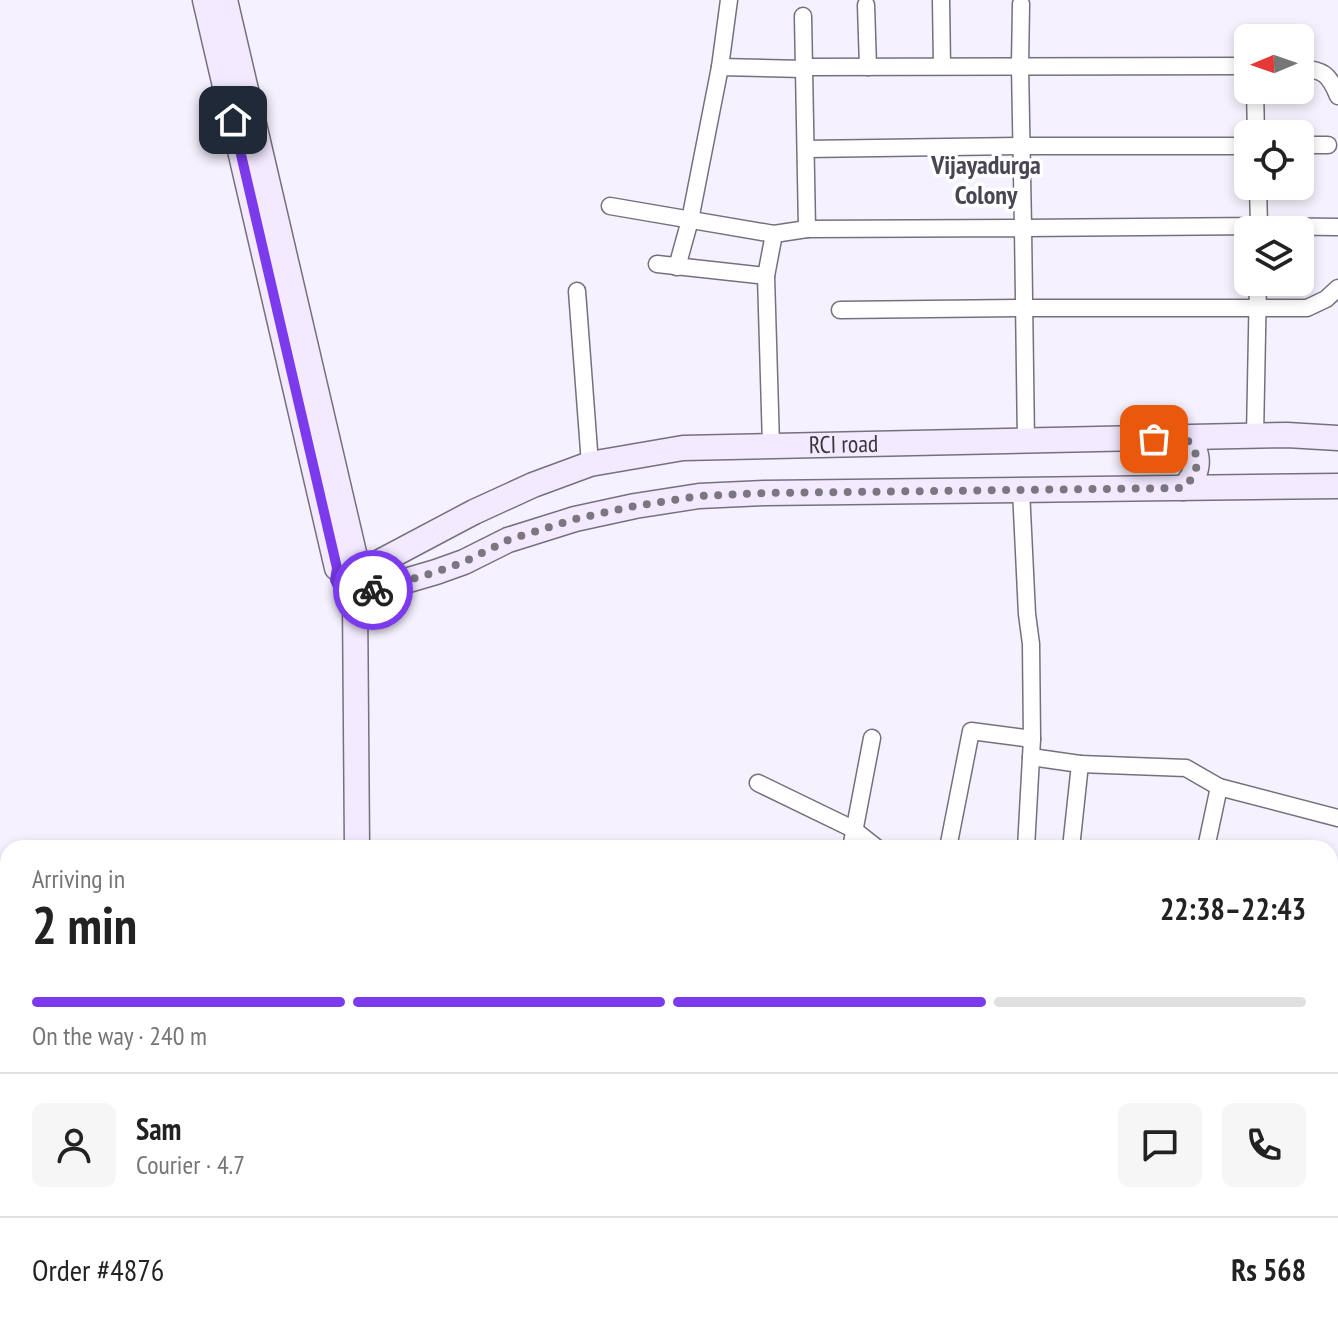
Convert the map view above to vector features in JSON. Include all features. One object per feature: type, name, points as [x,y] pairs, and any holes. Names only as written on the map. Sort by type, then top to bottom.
[{"type":"main road","points":[[205,0],[355,564],[376,579],[363,595],[357,840]]},
{"type":"main road","points":[[225,0],[355,564]]},
{"type":"main road","name":"RCI road","points":[[355,564],[533,485],[590,464],[683,448],[1287,435],[1338,438]]},
{"type":"main road","points":[[1183,488],[1191,482],[1197,469],[1197,453],[1185,438]]},
{"type":"main road","points":[[1215,438],[1204,452],[1204,466],[1207,478],[1216,487]]},
{"type":"main road","points":[[355,564],[335,580],[346,596],[363,595],[436,572],[508,540],[575,519],[699,496],[1338,486]]},
{"type":"street","points":[[677,267],[690,220],[720,67],[729,0]]},
{"type":"street","points":[[941,0],[942,66]]},
{"type":"street","points":[[1021,4],[1026,442]]},
{"type":"street","points":[[866,5],[868,67]]},
{"type":"street","points":[[803,16],[807,229]]},
{"type":"street","points":[[720,67],[1234,66]]},
{"type":"street","points":[[1314,71],[1331,79],[1338,96]]},
{"type":"street","points":[[1314,145],[1328,145]]},
{"type":"street","points":[[806,149],[1234,146]]},
{"type":"street","points":[[610,206],[774,234],[807,229],[1234,228]]},
{"type":"street","points":[[1314,227],[1338,227]]},
{"type":"street","points":[[771,445],[766,276],[774,234]]},
{"type":"street","points":[[657,264],[766,276]]},
{"type":"street","points":[[840,310],[1307,308],[1326,299],[1338,288]]},
{"type":"street","points":[[577,291],[590,464]]},
{"type":"street","points":[[1255,436],[1257,296]]},
{"type":"street","points":[[1021,490],[1031,644],[1032,739],[1026,840]]},
{"type":"street","points":[[950,840],[971,731],[1032,739]]},
{"type":"street","points":[[852,840],[872,738]]},
{"type":"street","points":[[1031,757],[1080,764],[1186,768],[1219,787],[1338,818]]},
{"type":"street","points":[[1072,840],[1080,764]]},
{"type":"street","points":[[758,783],[853,829],[867,840]]},
{"type":"street","points":[[1208,840],[1219,787]]},
{"type":"way so far","points":[[373,590],[436,572],[508,540],[575,519],[699,496],[1183,488],[1191,482],[1197,469],[1197,453],[1192,444],[1185,438],[1154,439]]},
{"type":"district","name":"Vijayadurga Colony","points":[[986,180]]},
{"type":"route","points":[[233,120],[337,568],[337,587],[341,593],[355,599],[373,590]]}]
